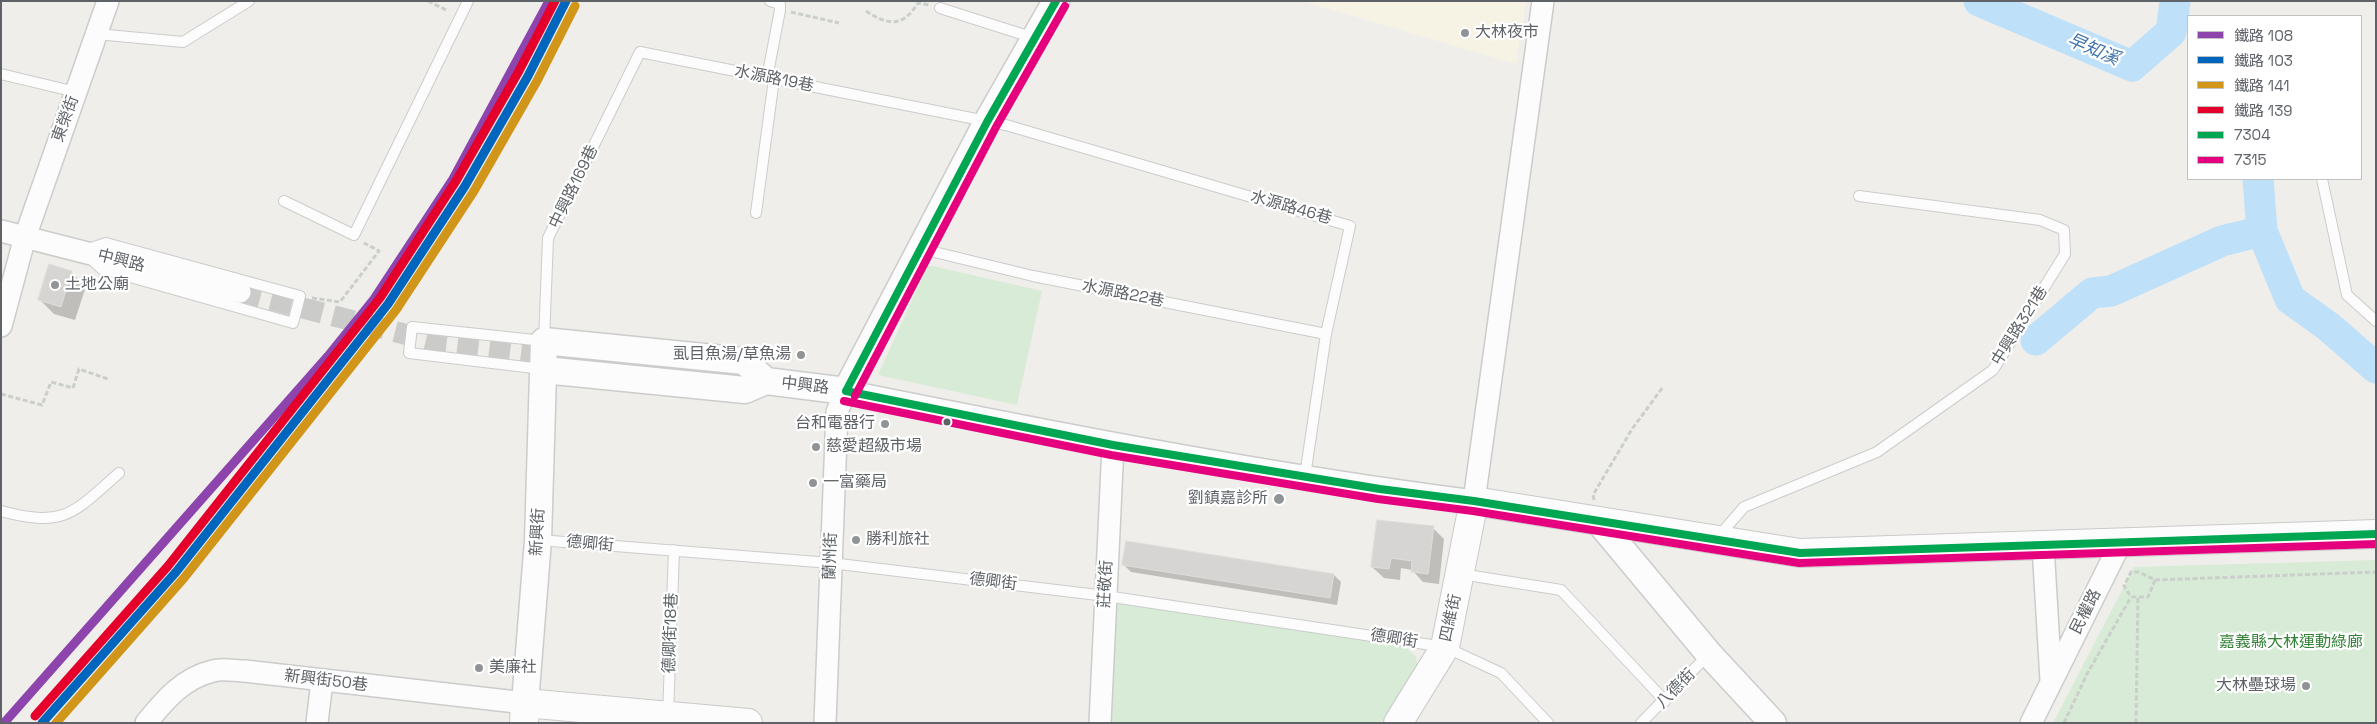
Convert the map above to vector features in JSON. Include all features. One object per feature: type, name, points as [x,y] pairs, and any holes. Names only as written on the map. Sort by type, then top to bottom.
[{"type":"main road","name":"中興路","points":[[1474,501],[1800,552],[2120,544],[2376,534]]},
{"type":"main road","name":"四維街","points":[[1398,723],[1445,647],[1474,501]]},
{"type":"main road","points":[[525,713],[748,723]]},
{"type":"street","name":"東榮街","points":[[1,326],[24,237],[108,1]]},
{"type":"street","points":[[846,391],[987,122],[1056,1]]},
{"type":"street","points":[[1474,501],[1544,1]]},
{"type":"street","name":"中興路","points":[[1,231],[240,292]]},
{"type":"street","points":[[544,341],[744,361],[758,380],[745,390],[544,370]]},
{"type":"street","name":"新興街","points":[[525,713],[538,540],[544,341]]},
{"type":"street","name":"中興路","points":[[758,380],[846,391],[1113,445],[1380,489],[1474,501]]},
{"type":"street","name":"蘭州街","points":[[825,723],[837,412],[846,391]]},
{"type":"street","name":"莊敬街","points":[[1100,723],[1113,445]]},
{"type":"street","points":[[1599,522],[1709,654],[1773,723]]},
{"type":"street","name":"民權路","points":[[2031,723],[2120,544]]},
{"type":"street","name":"民權路","points":[[2043,546],[2051,680]]},
{"type":"street","name":"新興街50巷","points":[[146,723],[171,693],[192,678],[215,670],[245,671],[322,681],[525,713]]},
{"type":"street","points":[[317,723],[322,681]]},
{"type":"lane","points":[[96,34],[183,42],[249,1]]},
{"type":"lane","points":[[284,201],[354,235],[468,1]]},
{"type":"lane","points":[[756,213],[780,10],[780,4],[770,1]]},
{"type":"lane","points":[[940,8],[1035,38]]},
{"type":"lane","name":"水源路19巷","points":[[605,124],[640,52],[987,122]]},
{"type":"lane","points":[[1,74],[76,92]]},
{"type":"lane","name":"水源路46巷","points":[[987,122],[1006,125],[1350,226],[1326,334],[1305,476]]},
{"type":"lane","name":"中興路169巷","points":[[544,341],[548,238],[605,124]]},
{"type":"lane","points":[[2322,180],[2347,295],[2376,321]]},
{"type":"lane","name":"中興路321巷","points":[[1717,538],[1744,507],[1877,452],[1993,370],[2065,254],[2064,230],[2040,220],[1859,196]]},
{"type":"lane","points":[[106,243],[300,296],[293,323],[102,269],[82,251],[106,243]]},
{"type":"lane","name":"水源路22巷","points":[[921,249],[1033,276],[1326,334]]},
{"type":"lane","points":[[544,341],[412,327],[408,353],[544,370]]},
{"type":"lane","points":[[1,511],[25,517],[56,518],[77,509],[119,473]]},
{"type":"lane","name":"德卿街","points":[[538,540],[831,563],[1106,596],[1445,647],[1501,673],[1548,723]]},
{"type":"lane","name":"德卿街18巷","points":[[674,550],[677,719]]},
{"type":"lane","points":[[1460,574],[1561,590],[1665,701]]},
{"type":"lane","name":"八德街","points":[[1641,723],[1665,701],[1709,654]]},
{"type":"path","points":[[428,1],[460,17]]},
{"type":"path","points":[[866,11],[889,22],[901,21],[911,14],[918,3],[940,8]]},
{"type":"path","points":[[780,10],[839,23]]},
{"type":"path","points":[[1,394],[42,405],[51,382],[73,388],[79,369],[108,379]]},
{"type":"path","points":[[1599,522],[1593,495],[1632,430],[1663,388]]},
{"type":"path","points":[[2131,597],[2124,586],[2131,572],[2139,572],[2155,580],[2376,572]]},
{"type":"path","points":[[2131,597],[2148,597],[2155,580]]},
{"type":"path","points":[[2064,723],[2087,674],[2131,597]]},
{"type":"path","points":[[2136,723],[2138,597]]},
{"type":"shaded area","name":"大林夜市","points":[[1302,1],[1526,1],[1516,64]]},
{"type":"green space","points":[[928,265],[1042,291],[1017,405],[878,375]]},
{"type":"green space","name":"嘉義縣大林運動綠廊","points":[[2376,560],[2376,723],[2053,723],[2134,567]]},
{"type":"green space","points":[[1117,602],[1403,646],[1416,656],[1418,672],[1386,719],[1377,723],[1111,723]]},
{"type":"building","name":"土地公廟","points":[[49,264],[72,271],[61,307],[38,300]]},
{"type":"building","points":[[1377,520],[1434,526],[1428,574],[1411,572],[1412,561],[1391,558],[1389,569],[1371,567]]},
{"type":"building","points":[[1126,541],[1334,574],[1330,598],[1122,565]]},
{"type":"waterway","name":"早知溪","points":[[1979,1],[2132,66],[2171,32],[2175,1]]},
{"type":"waterway","points":[[2258,180],[2262,231],[2290,299],[2329,327],[2376,368]]},
{"type":"waterway","points":[[2036,340],[2092,293],[2111,291],[2222,241],[2262,231]]},
{"type":"tunnel","points":[[240,292],[436,342],[627,365]]},
{"type":"rail line","name":"108","points":[[4,723],[328,356],[374,299],[453,179],[549,1]]},
{"type":"rail line","name":"139","points":[[35,716],[168,566],[380,298],[456,181],[519,71],[555,1]]},
{"type":"rail line","name":"103","points":[[42,723],[176,572],[388,304],[465,186],[528,76],[566,1]]},
{"type":"rail line","name":"141","points":[[56,723],[184,578],[396,310],[474,191],[537,81],[575,6]]},
{"type":"transit line","name":"7304","points":[[846,391],[987,122],[1056,1]]},
{"type":"transit line","name":"7315","points":[[855,396],[996,127],[1065,6]]},
{"type":"transit line","name":"7304","points":[[846,391],[1113,445],[1380,489],[1474,501],[1800,553],[2376,534]]},
{"type":"transit line","name":"7315","points":[[844,401],[1111,455],[1378,499],[1473,511],[1799,563],[2376,544]]},
{"type":"place","name":"大林夜市","points":[[1465,33]]},
{"type":"place","name":"土地公廟","points":[[55,285]]},
{"type":"place","name":"虱目魚湯/草魚湯","points":[[801,355]]},
{"type":"place","name":"台和電器行","points":[[885,424]]},
{"type":"place","name":"慈愛超級市場","points":[[816,447]]},
{"type":"place","name":"一富藥局","points":[[813,483]]},
{"type":"place","name":"劉鎮嘉診所","points":[[1279,499]]},
{"type":"place","name":"勝利旅社","points":[[856,540]]},
{"type":"place","name":"美廉社","points":[[479,668]]},
{"type":"place","name":"大林壘球場","points":[[2306,686]]}]
